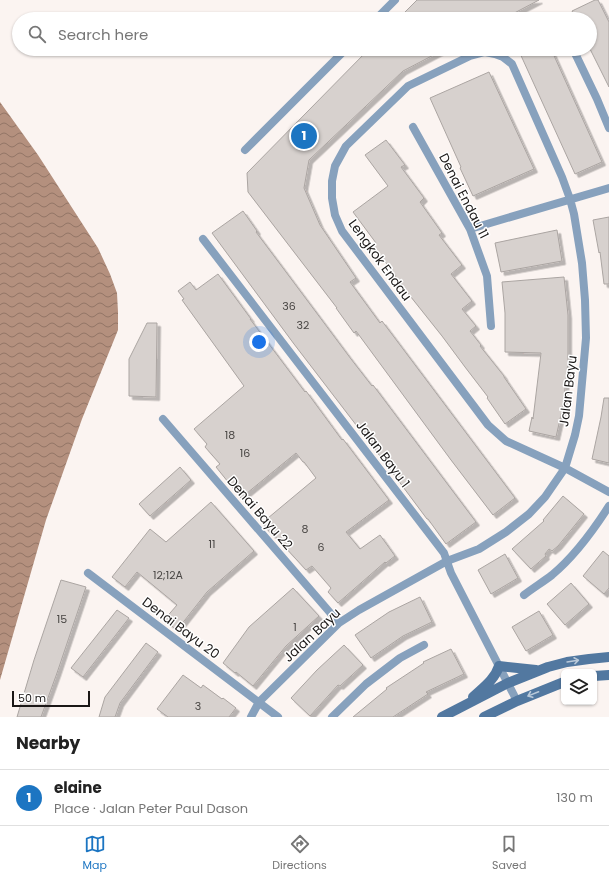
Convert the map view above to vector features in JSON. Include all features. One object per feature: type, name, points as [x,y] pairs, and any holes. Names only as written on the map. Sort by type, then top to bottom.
[{"type":"main road","points":[[442,717],[508,683],[538,670],[567,662],[609,657]]},
{"type":"main road","points":[[464,705],[491,680],[499,666],[538,670]]},
{"type":"main road","points":[[597,676],[609,675]]},
{"type":"main road","points":[[484,717],[516,701],[561,683]]},
{"type":"street","points":[[383,12],[395,0]]},
{"type":"street","points":[[245,150],[339,56]]},
{"type":"street","name":"Lengkok Endau","points":[[470,56],[408,86],[346,146],[335,166],[332,181],[332,198],[335,215],[342,231],[488,425],[506,441],[565,468],[609,492]]},
{"type":"street","name":"Lengkok Endau","points":[[500,56],[512,64]]},
{"type":"street","points":[[576,56],[609,128]]},
{"type":"street","name":"Jalan Bayu","points":[[251,717],[259,702],[339,623],[359,610],[447,561],[479,549],[506,532],[529,514],[545,497],[565,468],[579,416],[586,338],[582,263],[570,199],[562,177],[512,64]]},
{"type":"street","name":"Denai Endau 11","points":[[413,127],[470,229],[487,276],[492,326]]},
{"type":"street","points":[[470,229],[609,188]]},
{"type":"street","name":"Jalan Bayu 1","points":[[203,239],[444,553],[451,573],[516,701]]},
{"type":"street","name":"Denai Bayu 22","points":[[163,419],[339,623]]},
{"type":"street","points":[[524,595],[552,575],[574,555],[597,525],[609,506]]},
{"type":"street","name":"Denai Bayu 20","points":[[88,573],[278,717]]},
{"type":"street","points":[[332,717],[366,684],[400,658],[424,645]]},
{"type":"water","points":[[0,102],[38,155],[98,248],[117,293],[118,330],[82,419],[46,520],[0,680]]},
{"type":"building","points":[[417,0],[539,0],[516,12],[405,12]]},
{"type":"building","points":[[598,0],[609,22],[609,87],[594,56],[597,56],[597,12],[572,11]]},
{"type":"building","points":[[362,56],[432,56],[403,71],[309,160],[304,188],[320,225],[356,278],[350,282],[380,323],[382,321],[515,498],[493,515],[356,331],[354,333],[337,308],[248,192],[247,173]]},
{"type":"building","points":[[521,56],[554,56],[602,162],[575,174]]},
{"type":"building","points":[[489,72],[534,169],[473,196],[430,98]]},
{"type":"building","points":[[386,140],[405,165],[401,167],[424,198],[420,202],[442,233],[439,235],[462,265],[451,274],[472,301],[462,309],[476,326],[470,331],[504,376],[526,409],[505,424],[487,398],[488,397],[395,277],[396,276],[373,246],[376,243],[353,212],[388,186],[365,155]]},
{"type":"building","points":[[243,211],[257,231],[256,232],[351,359],[372,386],[373,385],[476,522],[446,544],[294,344],[212,233]]},
{"type":"building","points":[[609,217],[609,284],[604,284],[600,252],[599,253],[593,220]]},
{"type":"building","points":[[557,230],[562,261],[501,272],[495,243]]},
{"type":"building","points":[[218,274],[305,392],[306,391],[389,500],[346,532],[360,549],[380,535],[395,556],[386,563],[385,562],[338,603],[328,592],[331,588],[312,566],[306,570],[262,523],[316,478],[304,462],[296,453],[241,498],[216,467],[220,464],[205,447],[207,444],[194,429],[244,386],[182,300],[184,299],[178,291],[190,282],[196,290]]},
{"type":"building","points":[[564,277],[568,315],[568,362],[563,406],[556,437],[529,431],[532,417],[533,419],[541,353],[505,352],[505,313],[502,282]]},
{"type":"building","points":[[147,323],[157,323],[156,397],[129,396],[129,359]]},
{"type":"building","points":[[604,398],[609,398],[609,463],[592,459]]},
{"type":"building","points":[[180,467],[191,480],[150,516],[139,504]]},
{"type":"building","points":[[563,496],[584,514],[558,546],[552,551],[549,549],[545,554],[546,556],[531,569],[512,549],[544,521],[543,520]]},
{"type":"building","points":[[211,502],[254,551],[207,592],[177,630],[164,620],[177,605],[137,572],[125,587],[112,577],[150,529],[166,542]]},
{"type":"building","points":[[603,551],[609,556],[609,588],[604,594],[583,576]]},
{"type":"building","points":[[505,554],[518,578],[491,594],[478,570]]},
{"type":"building","points":[[61,580],[86,587],[41,717],[17,717],[34,660]]},
{"type":"building","points":[[571,583],[589,604],[565,625],[547,604]]},
{"type":"building","points":[[293,588],[319,616],[286,646],[253,686],[223,663],[249,627]]},
{"type":"building","points":[[420,597],[432,622],[403,636],[371,658],[355,635],[389,612]]},
{"type":"building","points":[[117,610],[129,618],[83,677],[71,668]]},
{"type":"building","points":[[539,611],[553,635],[526,651],[512,627]]},
{"type":"building","points":[[146,643],[158,652],[120,703],[115,717],[99,717],[105,697]]},
{"type":"building","points":[[344,645],[363,665],[340,686],[338,685],[310,716],[291,698],[317,670]]},
{"type":"building","points":[[451,649],[464,674],[426,692],[428,694],[393,717],[353,717],[387,689],[386,688],[424,663],[423,662]]},
{"type":"building","points":[[183,675],[201,688],[203,685],[236,708],[229,717],[168,717],[157,709]]},
{"type":"place","name":"elaine","points":[[304,136]]}]
